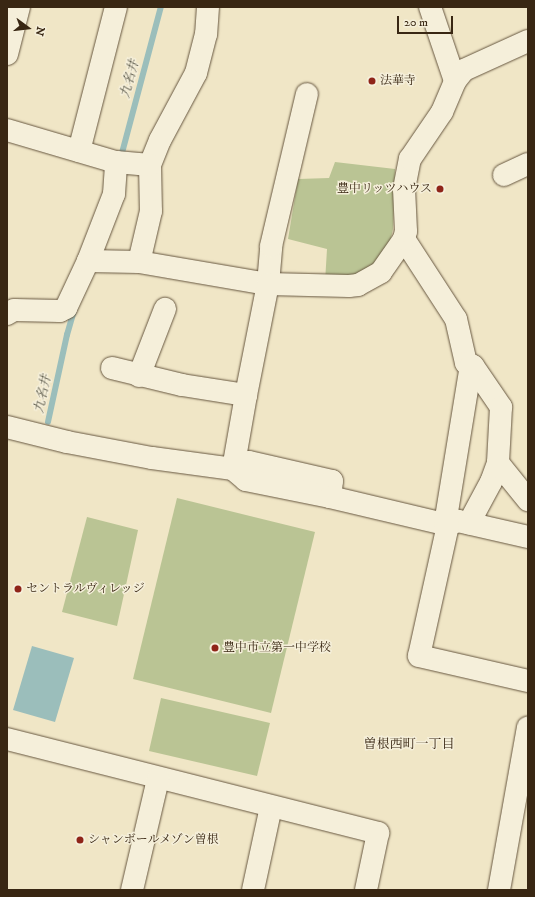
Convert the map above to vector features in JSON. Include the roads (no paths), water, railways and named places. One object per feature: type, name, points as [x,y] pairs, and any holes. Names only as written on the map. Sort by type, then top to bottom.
[{"type":"street","points":[[7,54],[19,7]]},
{"type":"street","points":[[79,151],[116,7]]},
{"type":"street","points":[[138,262],[151,211],[150,165],[160,140],[196,73],[206,34],[208,7]]},
{"type":"street","points":[[430,7],[455,81]]},
{"type":"street","points":[[88,261],[138,262],[268,284],[358,285],[382,272],[404,240],[406,231],[404,189],[410,159],[442,112],[455,81],[464,70],[528,41]]},
{"type":"street","points":[[233,469],[268,284],[271,246],[307,94]]},
{"type":"street","points":[[7,130],[116,162],[150,165]]},
{"type":"street","points":[[7,314],[14,310],[60,311],[66,308],[88,261],[114,194],[116,162]]},
{"type":"street","points":[[504,175],[528,164]]},
{"type":"street","points":[[404,240],[456,319],[466,363],[471,365],[501,407],[498,463],[491,482],[454,524]]},
{"type":"street","points":[[140,376],[165,309]]},
{"type":"street","points":[[471,365],[454,524],[419,656],[528,681]]},
{"type":"street","points":[[112,368],[182,386],[246,395]]},
{"type":"street","points":[[7,427],[67,442],[152,458],[233,469],[249,462],[332,481],[330,498],[454,524],[528,537]]},
{"type":"street","points":[[498,463],[528,500]]},
{"type":"street","points":[[499,890],[528,728]]},
{"type":"street","points":[[7,739],[158,779],[378,833],[366,890]]},
{"type":"street","points":[[132,890],[158,779]]},
{"type":"street","points":[[253,890],[271,807]]},
{"type":"water","points":[[32,646],[74,658],[55,722],[13,710]]},
{"type":"waterway","name":"九名井","points":[[121,157],[161,7]]},
{"type":"waterway","name":"九名井","points":[[48,422],[74,310]]},
{"type":"place","name":"法華寺","points":[[372,81]]},
{"type":"place","name":"豊中リッツハウス","points":[[440,189]]},
{"type":"place","name":"セントラルヴィレッジ","points":[[18,589]]},
{"type":"place","name":"豊中市立第一中学校","points":[[215,648]]},
{"type":"place","name":"シャンボールメゾン曽根","points":[[80,840]]},
{"type":"district","name":"曽根西町一丁目","points":[[409,744]]}]
